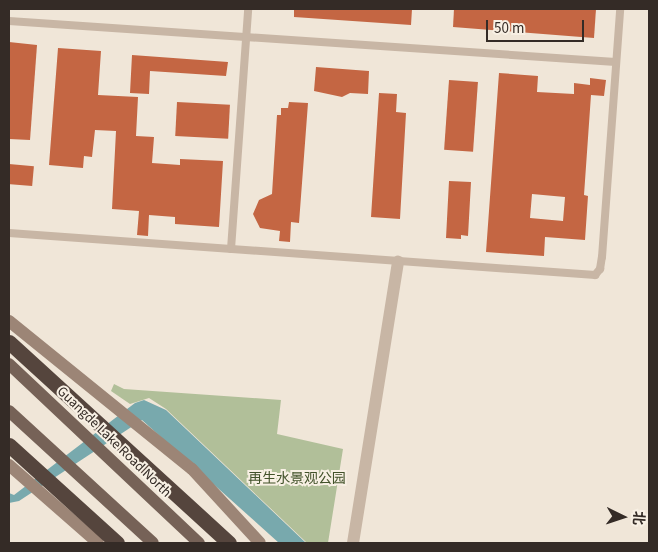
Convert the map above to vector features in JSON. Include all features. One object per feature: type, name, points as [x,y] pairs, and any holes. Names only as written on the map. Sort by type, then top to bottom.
[{"type":"highway","points":[[9,342],[229,543]]},
{"type":"highway","points":[[9,445],[117,543]]},
{"type":"main road","name":"Guangde Lake Road North","points":[[9,364],[198,543]]},
{"type":"main road","points":[[9,411],[153,543]]},
{"type":"street","points":[[354,543],[398,262]]},
{"type":"street","points":[[9,321],[192,469],[260,543]]},
{"type":"street","points":[[9,465],[98,543]]},
{"type":"lane","points":[[231,249],[248,9]]},
{"type":"lane","points":[[9,233],[398,262],[595,274],[600,268],[602,257],[620,9]]},
{"type":"lane","points":[[9,21],[246,35],[616,62]]},
{"type":"green space","name":"再生水景观公园","points":[[114,384],[124,389],[281,400],[277,434],[343,449],[328,543],[307,543],[166,409],[149,398],[130,404],[111,391]]},
{"type":"water","points":[[144,400],[166,410],[306,543],[279,543],[142,420],[19,501],[9,503],[9,493],[14,495],[135,403]]},
{"type":"building","points":[[294,9],[412,9],[411,25],[294,17]]},
{"type":"building","points":[[454,9],[596,9],[594,38],[453,27]]},
{"type":"building","points":[[9,42],[37,45],[30,140],[9,139]]},
{"type":"building","points":[[58,48],[101,51],[98,95],[138,97],[136,136],[154,137],[152,163],[180,165],[180,159],[223,161],[219,227],[175,224],[175,217],[149,215],[148,236],[137,235],[139,211],[112,209],[116,131],[95,130],[92,157],[84,156],[83,168],[49,165]]},
{"type":"building","points":[[132,55],[228,62],[226,76],[150,71],[149,94],[130,93]]},
{"type":"building","points":[[316,67],[369,71],[368,94],[350,93],[342,97],[314,91]]},
{"type":"building","points":[[499,73],[538,76],[537,92],[574,94],[574,83],[590,85],[590,78],[606,80],[604,96],[591,95],[584,195],[588,196],[585,240],[545,237],[544,256],[486,252]],"holes":[[[532,194],[565,197],[563,221],[530,218]]]},
{"type":"building","points":[[449,80],[478,82],[473,152],[444,150]]},
{"type":"building","points":[[379,93],[397,94],[396,112],[406,113],[400,219],[371,217]]},
{"type":"building","points":[[177,102],[230,105],[228,139],[175,136]]},
{"type":"building","points":[[289,102],[308,103],[299,223],[291,222],[290,242],[279,241],[280,231],[260,228],[253,214],[259,200],[272,194],[277,115],[281,115],[281,108],[288,108]]},
{"type":"building","points":[[9,164],[34,166],[32,186],[9,184]]},
{"type":"building","points":[[449,181],[471,182],[468,236],[461,235],[461,239],[446,238]]}]
